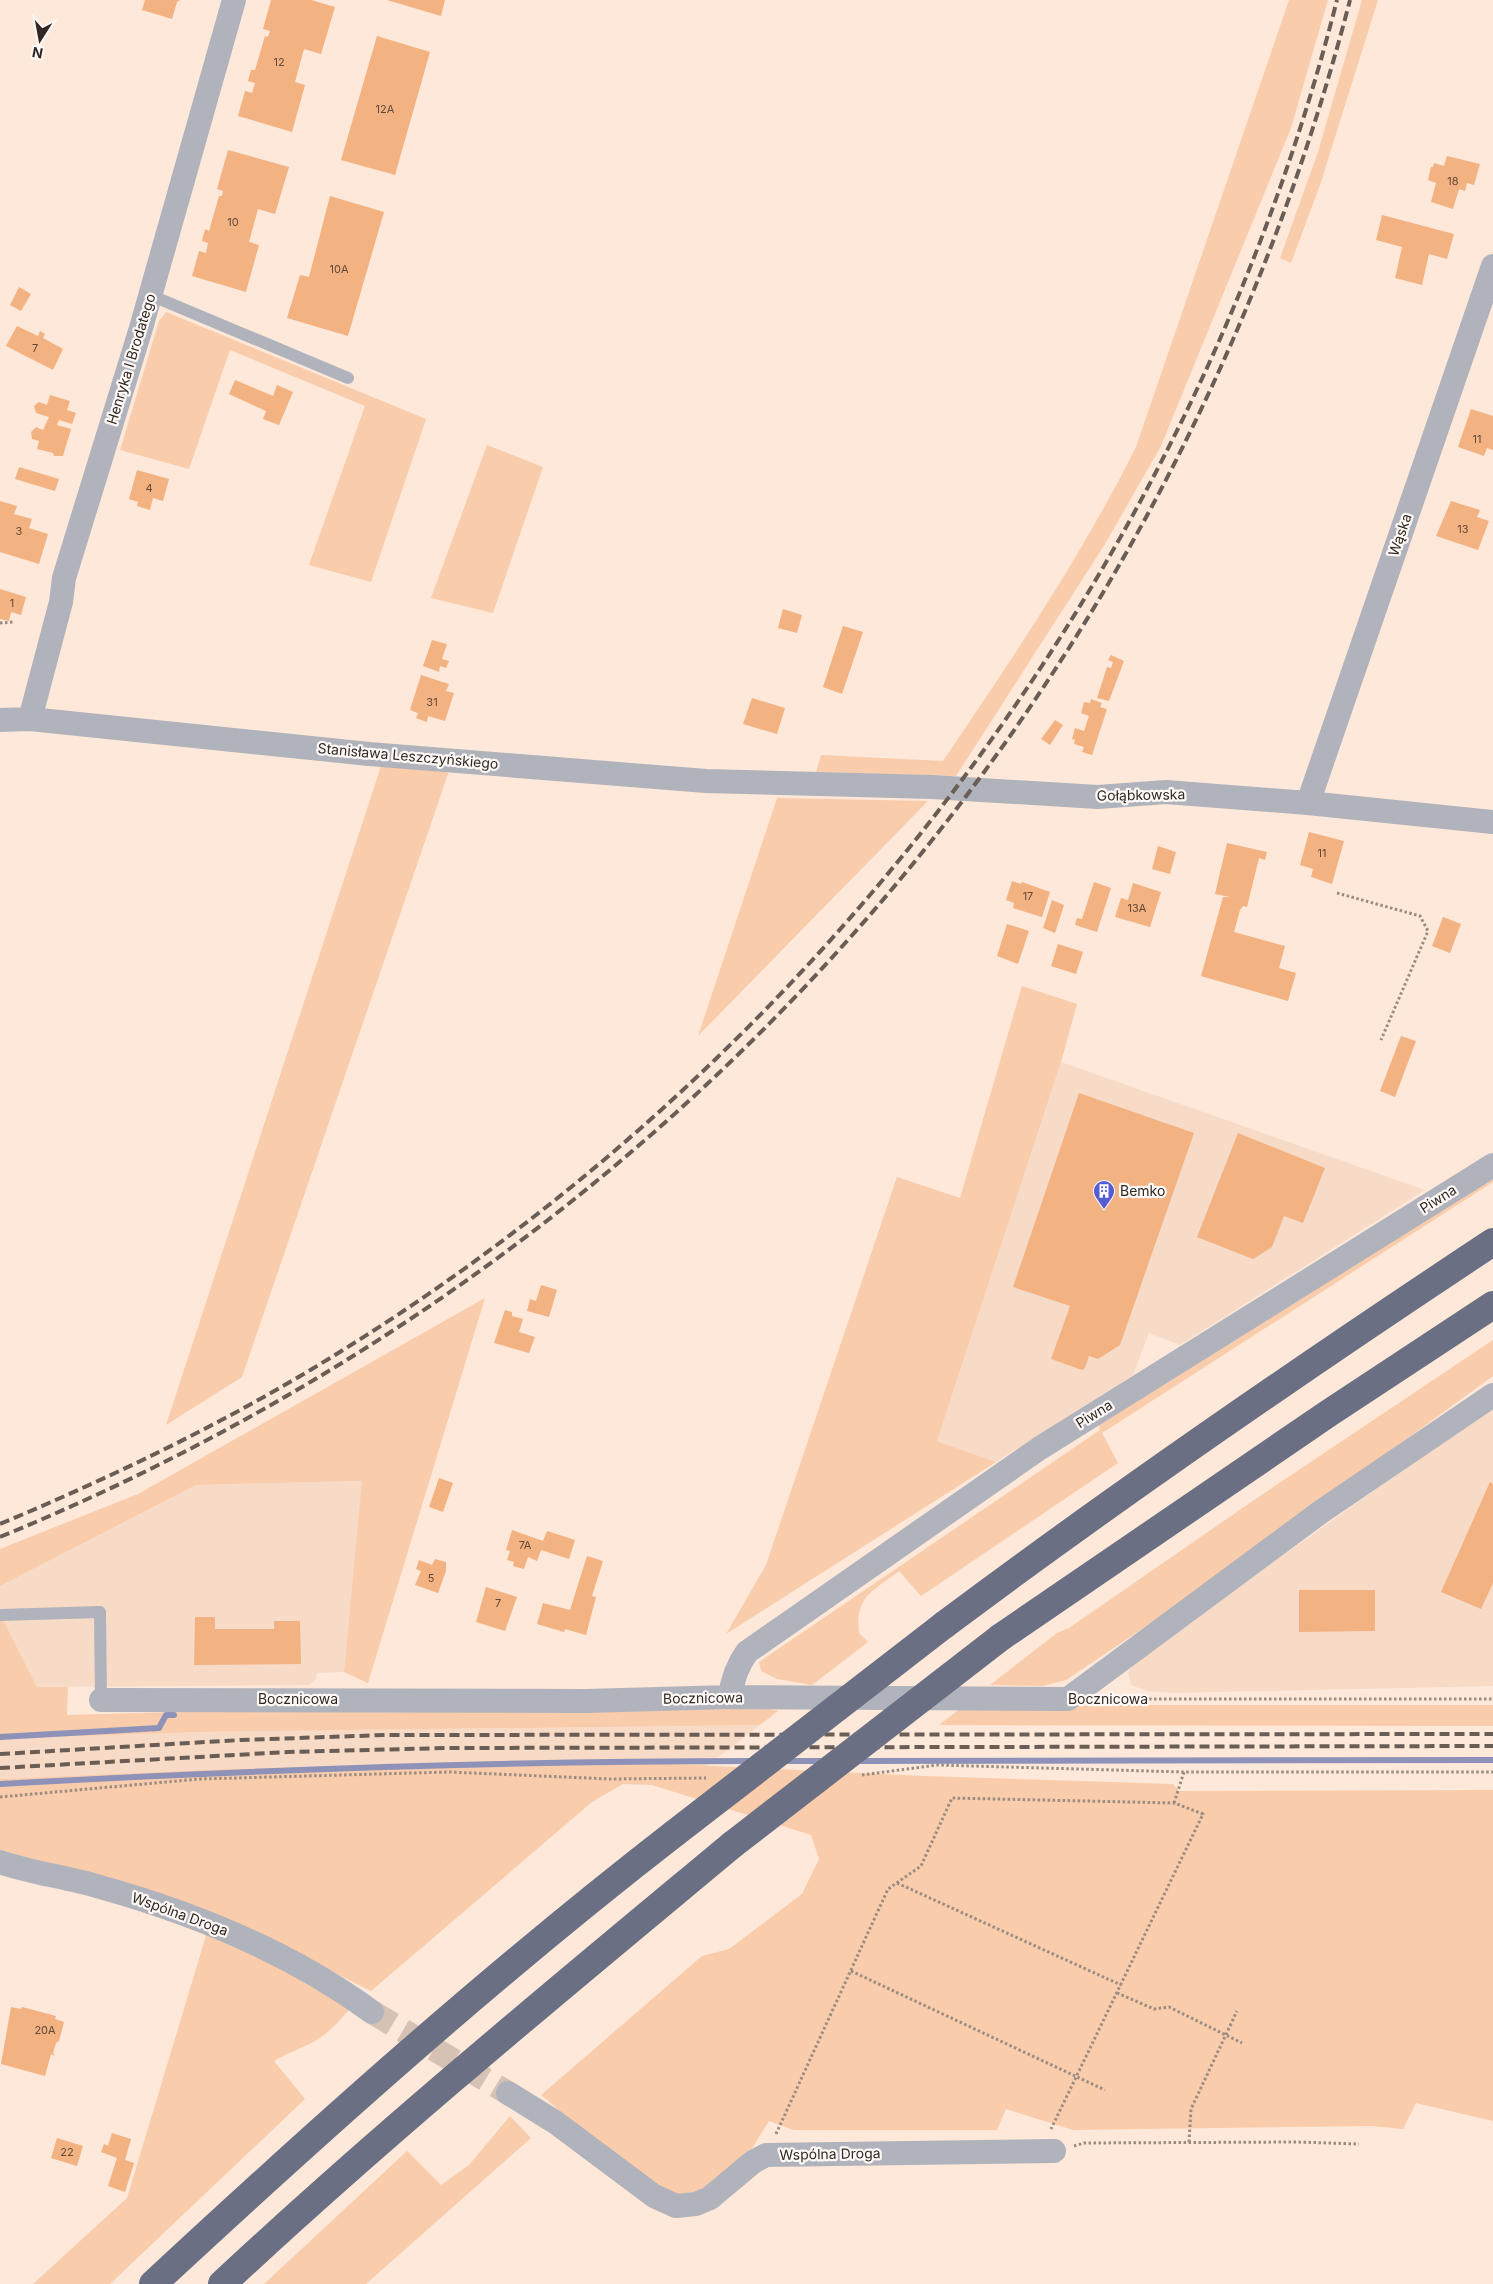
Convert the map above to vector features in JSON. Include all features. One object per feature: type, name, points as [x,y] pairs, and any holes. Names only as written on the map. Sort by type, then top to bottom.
[{"type":"highway","points":[[153,2284],[271,2174],[425,2040],[611,1883],[944,1625],[1064,1535],[1217,1427],[1493,1242]]},
{"type":"highway","points":[[222,2284],[303,2209],[457,2073],[732,1845],[1001,1637],[1320,1418],[1493,1305]]},
{"type":"street","name":"Henryka I Brodatego","points":[[30,718],[61,602],[64,578],[150,295],[234,0]]},
{"type":"street","name":"Wąska","points":[[1308,803],[1493,266]]},
{"type":"street","name":"Stanisława Leszczyńskiego","points":[[0,720],[30,718],[369,754],[706,781],[818,784]]},
{"type":"street","name":"Gołąbkowska","points":[[818,784],[932,786],[1098,797],[1166,792],[1308,803],[1493,822]]},
{"type":"street","name":"Piwna","points":[[730,1697],[735,1673],[748,1652],[863,1570],[1040,1448],[1493,1165]]},
{"type":"street","points":[[1068,1699],[1322,1511],[1493,1395]]},
{"type":"street","name":"Bocznicowa","points":[[101,1700],[586,1701],[730,1697],[1068,1699]]},
{"type":"street","name":"Wspólna Droga","points":[[0,1862],[99,1886],[219,1925],[336,1986],[372,2012]]},
{"type":"street","name":"Wspólna Droga","points":[[508,2094],[555,2122],[654,2196],[676,2206],[696,2204],[710,2198],[753,2162],[766,2155],[1047,2151]]},
{"type":"lane","points":[[150,295],[348,378]]},
{"type":"lane","name":"Bocznicowa","points":[[0,1615],[100,1612],[101,1700]]},
{"type":"path","points":[[1,623],[14,622]]},
{"type":"path","points":[[1337,893],[1420,916],[1428,932],[1382,1040]]},
{"type":"path","name":"Bocznicowa","points":[[1068,1699],[1493,1698]]},
{"type":"path","points":[[854,1776],[936,1765],[1184,1772],[1493,1772]]},
{"type":"path","points":[[0,1797],[199,1779],[449,1772],[610,1779],[708,1778]]},
{"type":"path","points":[[1174,1803],[1184,1772]]},
{"type":"path","points":[[766,2155],[888,1889],[921,1866],[952,1798],[1174,1803],[1203,1814],[1077,2077],[1047,2151]]},
{"type":"path","points":[[896,1883],[1121,1985]]},
{"type":"path","points":[[851,1971],[1105,2090]]},
{"type":"path","points":[[1117,1993],[1154,2009],[1169,2007],[1242,2043]]},
{"type":"path","points":[[1189,2142],[1191,2110],[1237,2012]]},
{"type":"path","points":[[1047,2151],[1084,2143],[1296,2142],[1359,2144]]},
{"type":"shaded area","points":[[1289,0],[1328,0],[1291,128],[1161,446],[1105,544],[956,776],[816,772],[821,755],[943,761],[1020,646],[1069,568],[1136,447]]},
{"type":"shaded area","points":[[1362,0],[1378,0],[1320,185],[1291,263],[1280,258],[1318,152]]},
{"type":"shaded area","points":[[166,312],[426,419],[371,582],[309,565],[365,406],[230,350],[189,469],[120,450],[159,321]]},
{"type":"shaded area","points":[[487,445],[543,467],[493,613],[431,598]]},
{"type":"shaded area","points":[[382,763],[450,768],[242,1377],[166,1425]]},
{"type":"shaded area","points":[[777,798],[928,801],[698,1036]]},
{"type":"shaded area","points":[[1022,986],[1077,1004],[1061,1062],[937,1441],[996,1462],[726,1634],[766,1565],[897,1177],[960,1198]]},
{"type":"shaded area","points":[[1061,1062],[1425,1190],[1180,1345],[1149,1333],[1133,1375],[996,1462],[937,1441]]},
{"type":"shaded area","points":[[1493,1176],[1493,1182],[1102,1433],[1118,1463],[921,1596],[899,1571],[881,1584],[867,1596],[860,1611],[858,1621],[859,1633],[868,1642],[812,1685],[777,1679],[761,1671],[759,1662],[1100,1430],[1099,1425]]},
{"type":"shaded area","points":[[485,1298],[368,1683],[344,1672],[362,1481],[196,1485],[0,1586],[0,1549],[138,1494]]},
{"type":"shaded area","points":[[1493,1340],[1493,1376],[1188,1598],[1066,1680],[1043,1686],[990,1685],[1057,1633],[1069,1628],[1257,1498]]},
{"type":"shaded area","points":[[1493,1406],[1493,1686],[1173,1693],[1147,1691],[1131,1685],[1128,1672],[1136,1660]]},
{"type":"shaded area","points":[[363,1481],[344,1672],[317,1673],[316,1679],[309,1685],[37,1687],[0,1615],[0,1586],[196,1485]]},
{"type":"shaded area","points":[[3,1620],[37,1687],[68,1687],[67,1715],[368,1707],[762,1707],[778,1711],[760,1725],[198,1732],[0,1739],[0,1621]]},
{"type":"shaded area","points":[[1493,1705],[1493,1726],[939,1725],[962,1707]]},
{"type":"shaded area","points":[[760,1725],[707,1766],[588,1760],[227,1769],[0,1779],[0,1739],[198,1732]]},
{"type":"shaded area","points":[[588,1760],[924,1776],[1173,1784],[1179,1791],[1493,1790],[1493,2121],[1416,2103],[1403,2129],[1372,2126],[1073,2130],[1006,2109],[997,2130],[794,2130],[769,2121],[746,2158],[695,2195],[672,2195],[625,2165],[541,2095],[702,1956],[729,1949],[802,1894],[819,1859],[811,1835],[652,1785],[623,1784],[592,1802],[371,1991],[291,1951],[0,1855],[0,1779],[227,1769]]},
{"type":"shaded area","points":[[208,1929],[351,2007],[324,2035],[274,2061],[305,2099],[110,2284],[33,2284],[127,2198]]},
{"type":"shaded area","points":[[510,2116],[531,2138],[366,2284],[264,2284],[407,2151],[441,2185],[469,2165]]},
{"type":"building","points":[[145,0],[180,0],[177,2],[172,19],[142,10]]},
{"type":"building","points":[[271,0],[311,0],[335,7],[321,54],[304,49],[295,82],[305,85],[292,132],[238,116],[245,91],[252,93],[255,83],[248,81],[251,70],[255,70],[265,36],[268,37],[270,31],[263,29]]},
{"type":"building","points":[[387,0],[445,0],[441,16]]},
{"type":"building","points":[[377,36],[430,52],[395,175],[341,160]]},
{"type":"building","points":[[228,150],[289,167],[275,214],[258,209],[249,242],[259,245],[246,292],[192,276],[199,251],[206,253],[208,243],[202,241],[205,229],[209,231],[219,196],[222,196],[223,191],[217,189]]},
{"type":"building","points":[[1447,156],[1480,164],[1474,185],[1467,183],[1465,191],[1459,189],[1453,209],[1431,202],[1436,183],[1428,180],[1434,163],[1444,166]]},
{"type":"building","points":[[330,196],[384,212],[348,336],[287,318],[300,275],[309,277]]},
{"type":"building","points":[[1382,215],[1454,234],[1447,259],[1429,254],[1422,285],[1395,278],[1402,247],[1376,240]]},
{"type":"building","points":[[19,287],[31,294],[21,311],[10,305]]},
{"type":"building","points":[[17,326],[38,336],[40,331],[45,334],[43,338],[63,349],[53,370],[6,346]]},
{"type":"building","points":[[235,380],[273,396],[277,385],[293,392],[279,425],[263,419],[266,411],[229,394]]},
{"type":"building","points":[[50,395],[70,401],[67,410],[76,413],[72,424],[59,420],[57,425],[71,429],[63,456],[54,456],[53,453],[37,449],[39,441],[32,439],[31,432],[36,427],[43,430],[49,417],[36,413],[34,406],[39,402],[47,405]]},
{"type":"building","points":[[1471,409],[1493,416],[1493,450],[1487,448],[1484,456],[1458,447]]},
{"type":"building","points":[[19,467],[59,479],[55,491],[15,479]]},
{"type":"building","points":[[137,470],[169,479],[163,501],[153,498],[150,510],[137,506],[138,502],[129,499]]},
{"type":"building","points":[[0,501],[17,506],[14,514],[32,519],[29,528],[48,534],[39,564],[0,552]]},
{"type":"building","points":[[1451,501],[1480,510],[1477,517],[1489,521],[1478,550],[1436,536]]},
{"type":"building","points":[[0,589],[26,597],[21,615],[11,612],[9,621],[0,619]]},
{"type":"building","points":[[783,609],[802,615],[797,633],[778,628]]},
{"type":"building","points":[[843,626],[863,632],[842,694],[823,687]]},
{"type":"building","points":[[432,640],[447,644],[442,659],[449,661],[446,668],[440,666],[439,672],[423,666]]},
{"type":"building","points":[[1111,655],[1124,661],[1109,701],[1097,698],[1107,667],[1111,668],[1113,662],[1108,660]]},
{"type":"building","points":[[421,675],[449,684],[446,691],[454,693],[445,721],[428,716],[427,722],[416,718],[418,713],[410,710]]},
{"type":"building","points":[[752,698],[785,708],[777,734],[743,724]]},
{"type":"building","points":[[1091,699],[1102,703],[1100,707],[1107,709],[1092,755],[1082,752],[1084,747],[1074,744],[1075,740],[1072,739],[1075,728],[1084,731],[1089,716],[1081,713],[1084,702],[1090,703]]},
{"type":"building","points":[[1055,720],[1063,725],[1050,745],[1041,739]]},
{"type":"building","points":[[1309,832],[1344,841],[1332,884],[1311,877],[1313,869],[1300,865]]},
{"type":"building","points":[[1227,843],[1267,852],[1265,860],[1259,858],[1247,907],[1243,906],[1240,910],[1234,932],[1285,946],[1279,968],[1296,973],[1288,1001],[1201,976],[1223,897],[1230,897],[1215,894]]},
{"type":"building","points":[[1158,846],[1176,852],[1170,874],[1152,869]]},
{"type":"building","points":[[1012,881],[1021,884],[1022,882],[1050,892],[1042,917],[1013,908],[1014,903],[1006,900]]},
{"type":"building","points":[[1094,882],[1111,888],[1097,932],[1075,925],[1077,918],[1082,919]]},
{"type":"building","points":[[1133,883],[1161,892],[1150,927],[1115,917],[1121,898],[1128,900]]},
{"type":"building","points":[[1052,900],[1064,905],[1055,933],[1043,928]]},
{"type":"building","points":[[1443,917],[1461,924],[1450,953],[1432,946]]},
{"type":"building","points":[[1007,924],[1029,931],[1018,964],[997,956]]},
{"type":"building","points":[[1058,944],[1083,952],[1076,974],[1051,966]]},
{"type":"building","points":[[1401,1036],[1416,1041],[1395,1097],[1380,1091]]},
{"type":"building","name":"Bemko","points":[[1079,1093],[1194,1133],[1120,1345],[1098,1359],[1089,1356],[1085,1368],[1082,1370],[1051,1359],[1070,1306],[1013,1287]]},
{"type":"building","points":[[1238,1133],[1325,1168],[1303,1223],[1284,1216],[1272,1247],[1253,1259],[1197,1237]]},
{"type":"building","points":[[541,1285],[557,1290],[549,1317],[527,1311],[530,1299],[536,1301]]},
{"type":"building","points":[[505,1310],[512,1312],[512,1316],[523,1319],[519,1332],[535,1337],[529,1353],[494,1343]]},
{"type":"building","points":[[439,1478],[453,1483],[443,1512],[429,1507]]},
{"type":"building","points":[[1490,1482],[1493,1484],[1493,1583],[1481,1609],[1441,1592]]},
{"type":"building","points":[[512,1530],[543,1541],[547,1531],[575,1540],[569,1559],[541,1550],[537,1561],[528,1557],[524,1569],[513,1566],[514,1562],[507,1560],[510,1551],[506,1550]]},
{"type":"building","points":[[587,1556],[603,1561],[592,1596],[596,1597],[586,1635],[565,1629],[564,1632],[537,1624],[543,1603],[570,1610]]},
{"type":"building","points":[[435,1559],[446,1562],[446,1571],[438,1593],[415,1585],[421,1571],[416,1569],[419,1560],[432,1565]]},
{"type":"building","points":[[486,1587],[517,1597],[505,1631],[476,1622]]},
{"type":"building","points":[[1299,1590],[1375,1590],[1375,1631],[1299,1632]]},
{"type":"building","points":[[195,1617],[215,1617],[215,1629],[274,1629],[274,1621],[300,1621],[301,1664],[194,1665]]},
{"type":"building","points":[[11,2007],[21,2009],[22,2007],[56,2016],[55,2019],[64,2022],[59,2041],[56,2043],[53,2053],[55,2056],[51,2054],[45,2076],[1,2064]]},
{"type":"building","points":[[112,2133],[131,2139],[125,2160],[134,2163],[125,2192],[108,2186],[117,2158],[101,2152],[104,2144],[108,2146]]},
{"type":"building","points":[[57,2138],[83,2146],[77,2166],[51,2158]]},
{"type":"waterway","points":[[0,1737],[159,1728],[166,1715],[174,1715]]},
{"type":"waterway","points":[[856,1761],[1493,1760]]},
{"type":"waterway","points":[[0,1784],[188,1774],[377,1767],[753,1761]]},
{"type":"waterway","points":[[783,1761],[826,1761]]},
{"type":"tunnel","points":[[372,2012],[508,2093]]},
{"type":"railway","points":[[0,1524],[159,1452],[274,1391],[312,1369],[494,1247],[663,1108],[819,953],[958,785],[1082,603],[1187,411],[1272,210],[1337,0]]},
{"type":"railway","points":[[0,1537],[243,1421],[468,1280],[673,1115],[858,929],[1019,723],[1156,498],[1267,257],[1350,0]]},
{"type":"railway","points":[[0,1754],[241,1740],[385,1735],[1493,1734]]},
{"type":"railway","points":[[0,1768],[288,1752],[449,1748],[1493,1746]]},
{"type":"place","name":"Bemko","points":[[1104,1210]]}]
